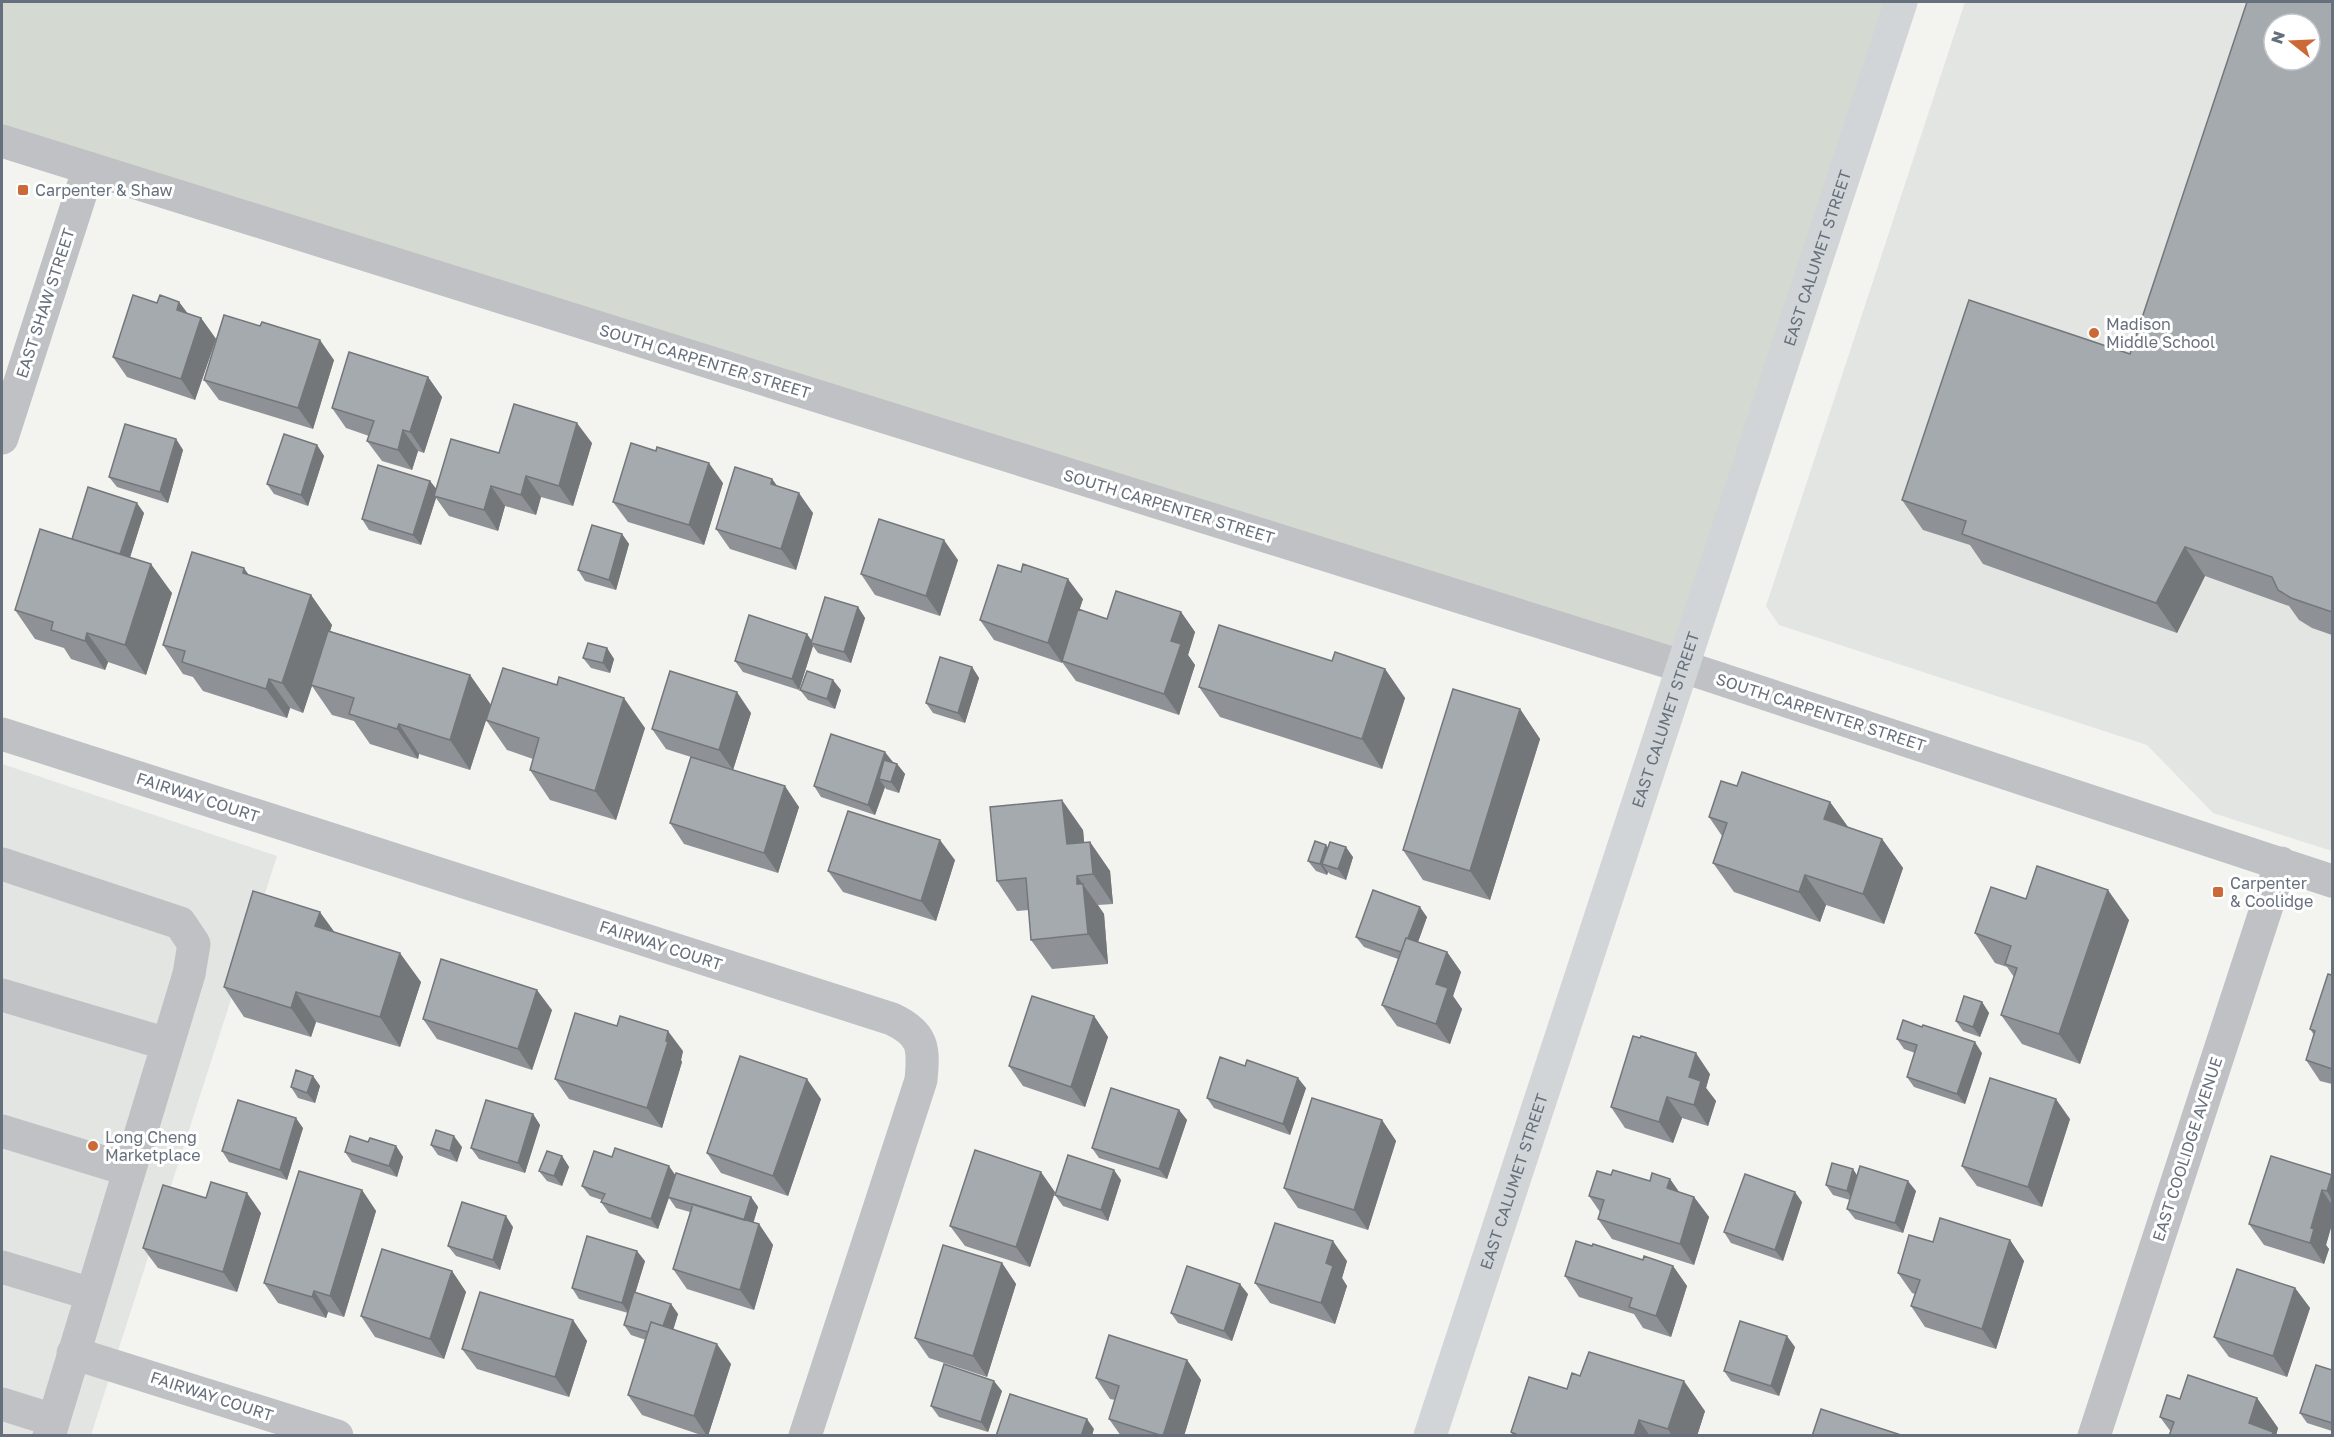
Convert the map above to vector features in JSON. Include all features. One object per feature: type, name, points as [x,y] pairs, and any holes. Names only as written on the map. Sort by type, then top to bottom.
[{"type":"main road","name":"EAST CALUMET STREET","points":[[1430,1436],[1901,2]]},
{"type":"street","name":"SOUTH CARPENTER STREET","points":[[2,141],[1684,667],[2332,881]]},
{"type":"street","name":"EAST SHAW STREET","points":[[2,438],[89,168]]},
{"type":"street","name":"FAIRWAY COURT","points":[[2,734],[892,1019],[909,1027],[920,1040],[923,1058],[921,1080],[805,1436]]},
{"type":"street","name":"EAST COOLIDGE AVENUE","points":[[2094,1436],[2281,863]]},
{"type":"street","points":[[2,864],[180,923],[194,944],[189,974],[51,1428],[2,1404]]},
{"type":"street","points":[[2,995],[167,1044]]},
{"type":"street","points":[[2,1131],[129,1170]]},
{"type":"street","points":[[2,1266],[91,1294]]},
{"type":"street","name":"FAIRWAY COURT","points":[[73,1353],[336,1436]]},
{"type":"shaded area","points":[[2,2],[1901,2],[1684,667],[2,140]]},
{"type":"shaded area","name":"Madison Middle School","points":[[1965,2],[2332,2],[2332,851],[2213,813],[2147,745],[1779,625],[1766,606]]},
{"type":"shaded area","name":"Long Cheng Marketplace","points":[[2,764],[277,856],[91,1435],[2,1436]]},
{"type":"building","points":[[2247,2],[2332,2],[2332,612],[2291,598],[2278,590],[2272,577],[2185,547],[2156,603],[1962,534],[1966,521],[1902,500],[1969,300],[2130,354]]},
{"type":"building","points":[[133,295],[157,303],[160,295],[179,302],[177,310],[201,318],[181,379],[113,357]]},
{"type":"building","points":[[224,315],[260,326],[262,322],[320,340],[298,408],[204,380]]},
{"type":"building","points":[[349,352],[428,377],[410,432],[403,430],[398,450],[367,441],[374,421],[332,408]]},
{"type":"building","points":[[514,404],[577,423],[559,486],[526,476],[521,495],[491,486],[484,510],[434,496],[451,439],[499,453]]},
{"type":"building","points":[[125,424],[176,439],[160,492],[109,477]]},
{"type":"building","points":[[284,434],[317,445],[301,495],[267,484]]},
{"type":"building","points":[[631,443],[656,451],[657,447],[709,463],[689,525],[613,502]]},
{"type":"building","points":[[378,465],[430,481],[413,535],[362,519]]},
{"type":"building","points":[[735,467],[772,479],[771,484],[799,493],[781,549],[716,529]]},
{"type":"building","points":[[88,487],[137,503],[120,554],[72,539]]},
{"type":"building","points":[[879,519],[944,540],[926,596],[861,574]]},
{"type":"building","points":[[592,525],[622,534],[609,580],[578,570]]},
{"type":"building","points":[[40,529],[151,564],[125,645],[87,633],[85,641],[51,630],[53,622],[15,610]]},
{"type":"building","points":[[192,552],[244,568],[243,573],[311,595],[282,683],[269,679],[266,689],[182,662],[185,651],[163,645]]},
{"type":"building","points":[[1023,564],[1068,579],[1048,643],[980,620],[998,565],[1021,572]]},
{"type":"building","points":[[1116,591],[1181,612],[1171,641],[1181,644],[1164,694],[1062,661],[1078,609],[1107,619]]},
{"type":"building","points":[[825,597],[858,607],[844,652],[811,643]]},
{"type":"building","points":[[749,615],[807,634],[792,679],[735,661]]},
{"type":"building","points":[[1219,625],[1332,661],[1335,652],[1385,669],[1362,739],[1199,687]]},
{"type":"building","points":[[328,631],[470,675],[450,740],[399,724],[397,729],[349,714],[354,698],[311,685]]},
{"type":"building","points":[[588,643],[607,648],[603,663],[583,658]]},
{"type":"building","points":[[940,657],[972,667],[958,713],[926,703]]},
{"type":"building","points":[[503,668],[557,685],[559,677],[624,698],[595,791],[530,770],[539,738],[486,720]]},
{"type":"building","points":[[670,671],[737,692],[719,750],[652,729]]},
{"type":"building","points":[[807,671],[833,680],[827,699],[800,690]]},
{"type":"building","points":[[1453,689],[1520,709],[1470,871],[1403,850]]},
{"type":"building","points":[[831,734],[885,752],[868,805],[814,786]]},
{"type":"building","points":[[691,757],[785,786],[764,853],[670,823]]},
{"type":"building","points":[[884,760],[897,764],[891,782],[879,779]]},
{"type":"building","points":[[1742,772],[1830,802],[1824,819],[1882,839],[1863,894],[1805,875],[1799,892],[1713,863],[1727,823],[1709,817],[1721,781],[1737,786]]},
{"type":"building","points":[[1062,800],[1067,844],[1090,842],[1093,874],[1077,876],[1077,884],[1083,884],[1088,934],[1031,940],[1026,878],[997,881],[990,807]]},
{"type":"building","points":[[848,811],[940,840],[921,901],[828,871]]},
{"type":"building","points":[[1315,841],[1326,845],[1320,864],[1308,861]]},
{"type":"building","points":[[1330,842],[1346,847],[1338,869],[1322,864]]},
{"type":"building","points":[[2037,866],[2108,890],[2059,1034],[2001,1015],[2017,968],[2005,964],[2011,946],[1975,933],[1991,887],[2026,899]]},
{"type":"building","points":[[1373,890],[1420,907],[1401,952],[1356,937]]},
{"type":"building","points":[[253,891],[320,912],[315,926],[400,953],[380,1017],[296,992],[291,1008],[224,987]]},
{"type":"building","points":[[1406,938],[1447,952],[1436,984],[1448,988],[1436,1024],[1382,1005]]},
{"type":"building","points":[[441,959],[537,990],[518,1049],[423,1019]]},
{"type":"building","points":[[2328,974],[2332,975],[2332,1069],[2306,1060],[2315,1031],[2310,1029]]},
{"type":"building","points":[[1032,996],[1094,1016],[1071,1087],[1009,1066]]},
{"type":"building","points":[[1964,996],[1982,1002],[1973,1027],[1956,1021]]},
{"type":"building","points":[[575,1013],[617,1026],[620,1016],[668,1031],[666,1041],[668,1042],[647,1108],[555,1079]]},
{"type":"building","points":[[1903,1020],[1975,1042],[1957,1094],[1907,1077],[1917,1045],[1897,1039]]},
{"type":"building","points":[[1633,1036],[1640,1038],[1641,1036],[1696,1053],[1689,1077],[1701,1081],[1694,1105],[1667,1097],[1659,1122],[1611,1107]]},
{"type":"building","points":[[740,1056],[807,1079],[773,1176],[707,1153]]},
{"type":"building","points":[[1220,1057],[1245,1066],[1247,1060],[1298,1078],[1283,1124],[1207,1098]]},
{"type":"building","points":[[296,1070],[313,1076],[307,1093],[291,1087]]},
{"type":"building","points":[[1990,1078],[2056,1099],[2028,1187],[1962,1166]]},
{"type":"building","points":[[1111,1088],[1179,1110],[1159,1169],[1092,1148]]},
{"type":"building","points":[[1312,1098],[1382,1120],[1354,1210],[1284,1188]]},
{"type":"building","points":[[238,1100],[296,1118],[280,1170],[222,1151]]},
{"type":"building","points":[[486,1100],[533,1114],[518,1163],[471,1148]]},
{"type":"building","points":[[436,1130],[454,1136],[450,1151],[431,1145]]},
{"type":"building","points":[[350,1136],[368,1142],[370,1138],[396,1146],[389,1166],[345,1152]]},
{"type":"building","points":[[615,1148],[669,1166],[651,1219],[601,1202],[605,1194],[582,1186],[594,1151],[612,1157]]},
{"type":"building","points":[[975,1150],[1041,1172],[1016,1247],[950,1226]]},
{"type":"building","points":[[547,1151],[562,1156],[554,1176],[539,1171]]},
{"type":"building","points":[[1068,1155],[1114,1170],[1101,1210],[1055,1195]]},
{"type":"building","points":[[2271,1156],[2332,1175],[2327,1191],[2322,1190],[2311,1228],[2314,1229],[2310,1243],[2249,1224]]},
{"type":"building","points":[[1832,1163],[1853,1169],[1847,1191],[1826,1185]]},
{"type":"building","points":[[1860,1166],[1908,1181],[1895,1223],[1847,1209]]},
{"type":"building","points":[[1613,1170],[1650,1181],[1652,1173],[1670,1179],[1667,1188],[1694,1197],[1680,1244],[1598,1219],[1604,1200],[1589,1196],[1597,1171],[1611,1175]]},
{"type":"building","points":[[299,1171],[362,1190],[330,1296],[314,1291],[312,1297],[264,1283]]},
{"type":"building","points":[[676,1173],[751,1197],[744,1220],[668,1197]]},
{"type":"building","points":[[1745,1174],[1795,1192],[1775,1250],[1724,1232]]},
{"type":"building","points":[[211,1182],[247,1193],[223,1272],[143,1248],[163,1185],[206,1198]]},
{"type":"building","points":[[462,1202],[506,1216],[493,1260],[448,1246]]},
{"type":"building","points":[[693,1204],[759,1224],[740,1290],[673,1269]]},
{"type":"building","points":[[1940,1218],[2010,1240],[1982,1329],[1911,1306],[1920,1280],[1898,1273],[1909,1235],[1933,1242]]},
{"type":"building","points":[[1275,1223],[1333,1241],[1326,1263],[1333,1266],[1321,1303],[1255,1283]]},
{"type":"building","points":[[587,1236],[637,1251],[622,1303],[572,1288]]},
{"type":"building","points":[[1576,1241],[1643,1260],[1644,1256],[1673,1266],[1656,1316],[1629,1307],[1632,1298],[1565,1276]]},
{"type":"building","points":[[943,1245],[1002,1263],[973,1356],[915,1338]]},
{"type":"building","points":[[382,1249],[452,1271],[430,1339],[361,1316]]},
{"type":"building","points":[[1187,1266],[1240,1284],[1224,1331],[1171,1313]]},
{"type":"building","points":[[2237,1269],[2295,1288],[2273,1356],[2214,1337]]},
{"type":"building","points":[[480,1292],[573,1320],[555,1377],[462,1349]]},
{"type":"building","points":[[634,1292],[671,1304],[663,1326],[651,1322],[648,1332],[624,1325]]},
{"type":"building","points":[[1740,1321],[1787,1336],[1771,1386],[1724,1371]]},
{"type":"building","points":[[651,1322],[717,1344],[694,1416],[628,1395]]},
{"type":"building","points":[[1109,1335],[1187,1360],[1163,1436],[1109,1419],[1119,1386],[1096,1378]]},
{"type":"building","points":[[1589,1352],[1684,1381],[1668,1429],[1639,1420],[1634,1436],[1520,1436],[1511,1432],[1529,1377],[1567,1389],[1572,1373],[1580,1376]]},
{"type":"building","points":[[944,1364],[994,1381],[981,1422],[931,1406]]},
{"type":"building","points":[[2316,1365],[2332,1370],[2332,1423],[2300,1413]]},
{"type":"building","points":[[2188,1375],[2257,1398],[2249,1423],[2273,1432],[2272,1436],[2169,1436],[2174,1422],[2160,1417],[2167,1395],[2180,1399]]},
{"type":"building","points":[[1010,1394],[1087,1419],[1081,1436],[996,1436]]},
{"type":"building","points":[[1821,1409],[1904,1436],[1812,1436]]},
{"type":"place","name":"Carpenter & Shaw","points":[[23,190]]},
{"type":"place","name":"Madison Middle School","points":[[2094,333]]},
{"type":"place","name":"Carpenter & Coolidge","points":[[2218,892]]},
{"type":"place","name":"Long Cheng Marketplace","points":[[93,1146]]}]
